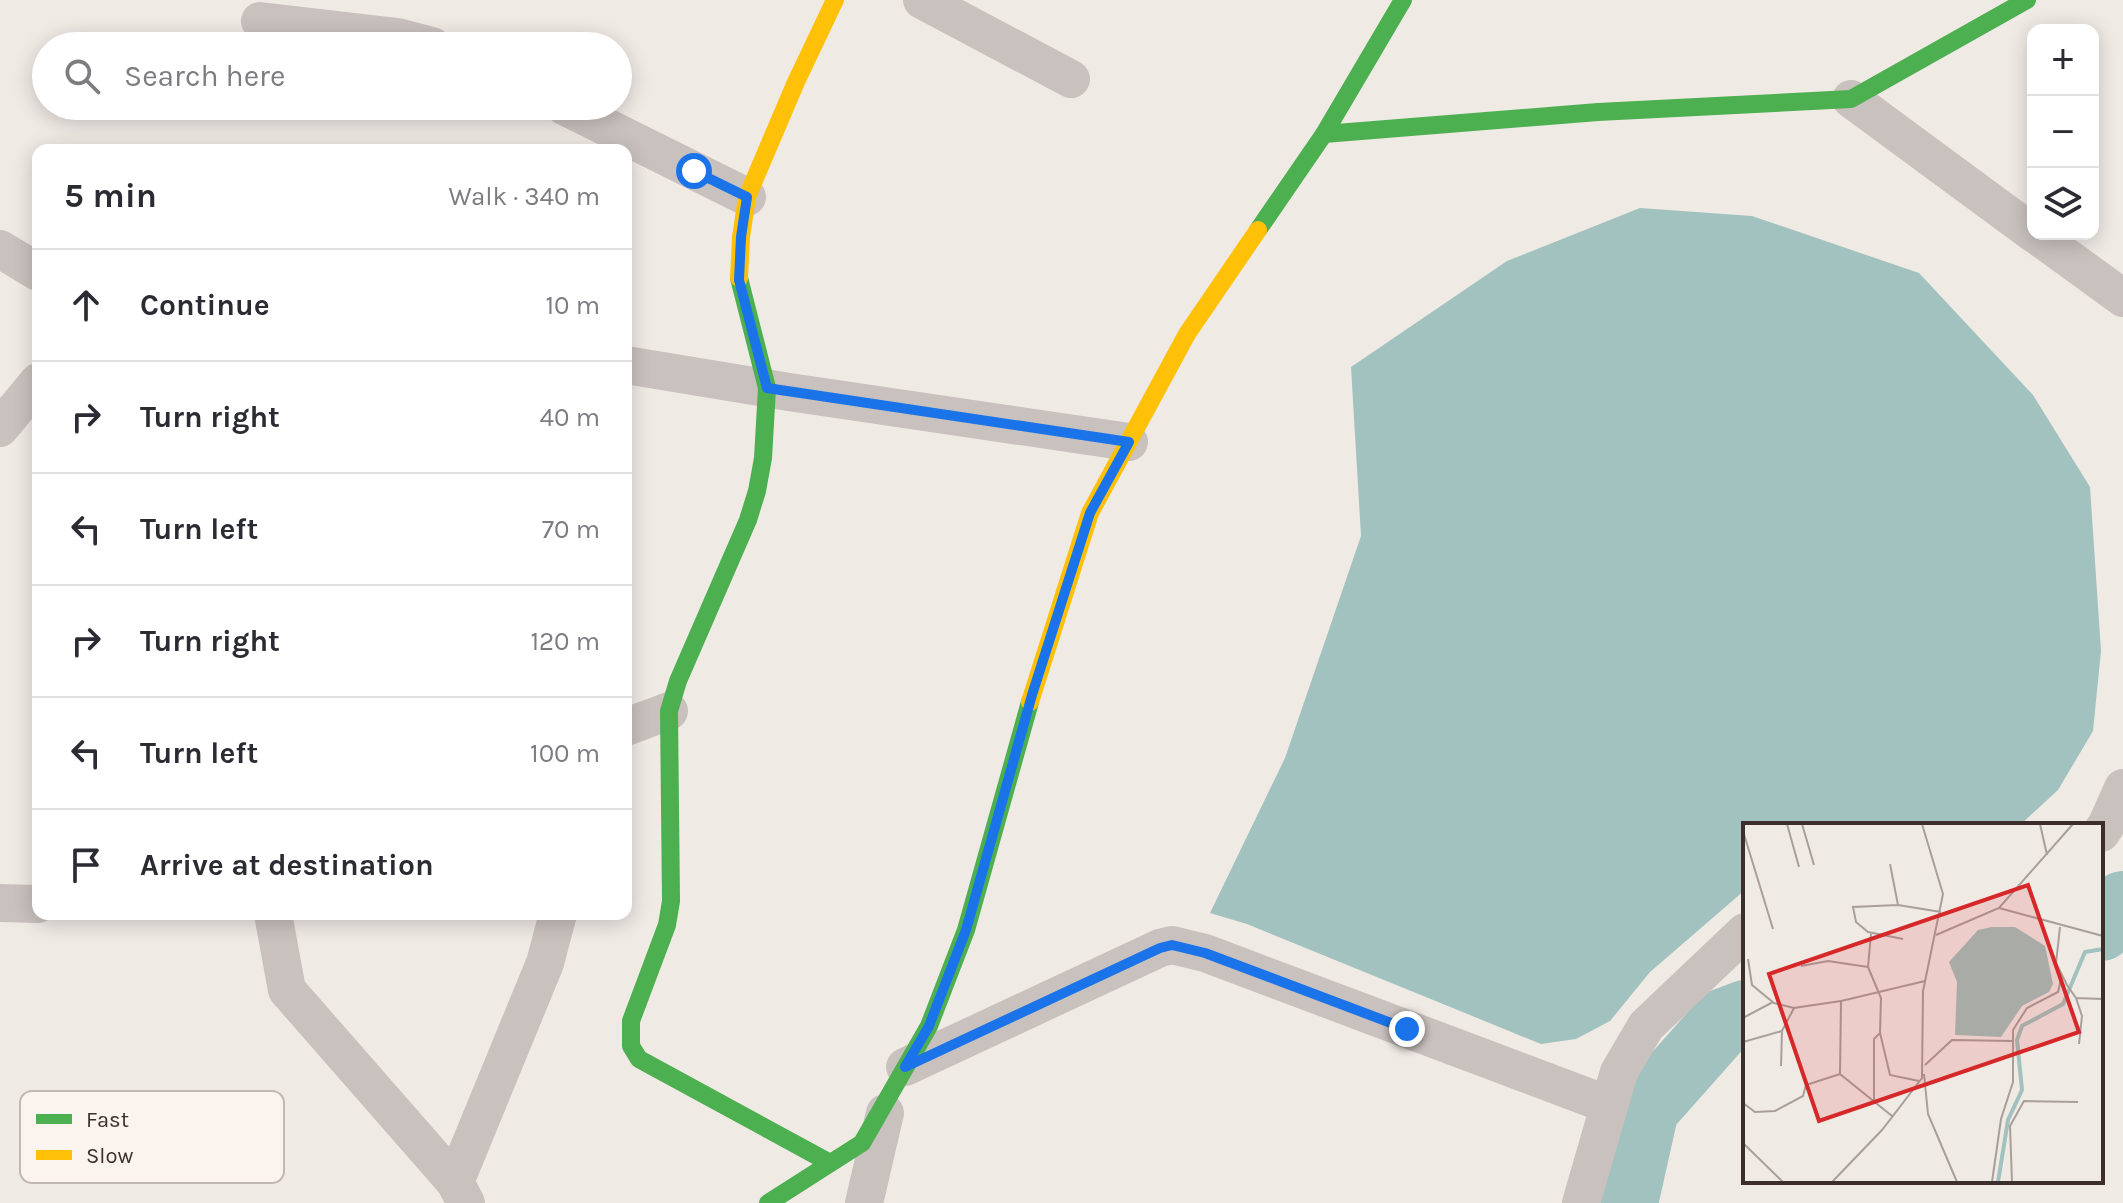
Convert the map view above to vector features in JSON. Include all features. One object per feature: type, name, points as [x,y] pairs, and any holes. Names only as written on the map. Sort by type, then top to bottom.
[{"type":"street","points":[[830,1163],[639,1059],[631,1046],[631,1021],[667,925],[671,901],[669,711],[678,681],[748,520],[763,458],[767,388],[739,280],[747,197],[835,0]]},
{"type":"street","points":[[922,0],[1071,79]]},
{"type":"street","points":[[768,1203],[862,1143],[929,1026],[966,930],[1032,695],[1090,513],[1187,334],[1324,134],[1403,0]]},
{"type":"street","points":[[1324,134],[1598,112],[1851,99],[2027,0]]},
{"type":"street","points":[[260,21],[355,32]]},
{"type":"street","points":[[1851,99],[2027,228]]},
{"type":"street","points":[[592,120],[747,197]]},
{"type":"street","points":[[2044,240],[2123,298]]},
{"type":"street","points":[[0,249],[32,268]]},
{"type":"street","points":[[632,366],[1129,442]]},
{"type":"street","points":[[0,428],[32,389]]},
{"type":"street","points":[[632,725],[669,711]]},
{"type":"street","points":[[2103,830],[2123,788]]},
{"type":"street","points":[[0,903],[32,904]]},
{"type":"street","points":[[274,920],[287,990],[460,1192],[545,963],[556,920]]},
{"type":"street","points":[[1581,1203],[1619,1072],[1646,1026],[1743,934]]},
{"type":"street","points":[[864,1203],[897,1081],[1160,948],[1172,945],[1205,953],[1609,1105]]},
{"type":"water","points":[[1640,208],[1752,216],[1919,273],[2033,395],[2090,487],[2101,651],[2093,731],[2058,790],[2022,823],[1743,823],[1743,892],[1650,972],[1610,1021],[1576,1039],[1541,1044],[1247,924],[1210,913],[1285,758],[1361,536],[1351,367],[1507,261]]},
{"type":"waterway","points":[[2103,926],[2123,904]]},
{"type":"waterway","points":[[1625,1203],[1646,1109],[1724,1021],[1743,1014]]},
{"type":"traffic: fast","points":[[1258,230],[1324,134],[1403,0]]},
{"type":"traffic: fast","points":[[1324,134],[1598,112],[1851,99],[2027,0]]},
{"type":"traffic: fast","points":[[739,278],[767,388],[763,458],[748,520],[678,681],[669,711],[671,901],[667,925],[631,1021],[631,1046],[639,1059],[830,1163]]},
{"type":"traffic: fast","points":[[768,1203],[862,1143],[929,1026],[966,930],[1030,702]]},
{"type":"traffic: slow","points":[[739,278],[747,197],[835,0]]},
{"type":"traffic: slow","points":[[1030,702],[1090,513],[1187,334],[1258,230]]},
{"type":"route","points":[[694,171],[747,197],[739,280],[767,388],[1129,442],[1090,513],[1032,695],[966,930],[929,1026],[905,1067],[1172,945],[1205,953],[1407,1029]]}]
